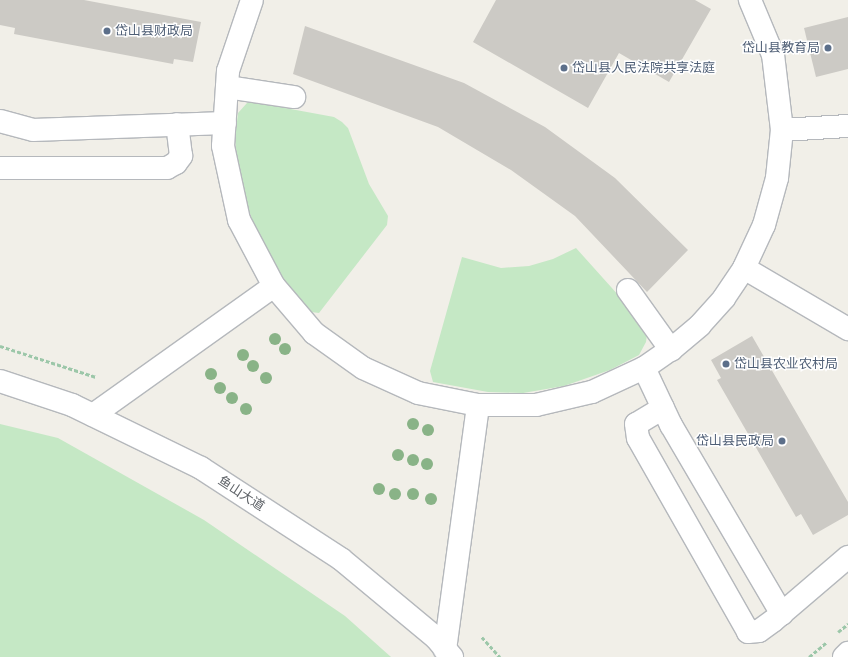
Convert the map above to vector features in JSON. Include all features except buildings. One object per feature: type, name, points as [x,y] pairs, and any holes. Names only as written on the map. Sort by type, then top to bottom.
[{"type":"street","points":[[252,0],[228,71],[224,146],[239,220],[274,286],[314,333],[363,368],[418,393],[478,405],[536,404],[592,392],[644,368],[671,350],[700,325],[724,298],[744,268],[766,218],[777,178],[782,130],[773,55],[750,0]]},
{"type":"street","points":[[227,88],[294,98]]},
{"type":"street","points":[[0,121],[33,130],[225,123]]},
{"type":"street","points":[[0,168],[167,168],[176,163],[181,156],[177,124]]},
{"type":"street","points":[[782,130],[848,126]]},
{"type":"street","points":[[744,268],[848,328]]},
{"type":"street","points":[[93,415],[274,286]]},
{"type":"street","points":[[628,290],[671,350]]},
{"type":"street","points":[[644,368],[663,408],[782,614]]},
{"type":"street","name":"鱼山大道","points":[[0,381],[72,405],[201,468],[341,559],[436,638],[449,653]]},
{"type":"street","points":[[449,653],[478,405]]},
{"type":"street","points":[[663,408],[636,424],[638,438],[748,632],[759,630],[782,614],[848,557]]},
{"type":"street","points":[[844,657],[848,653]]},
{"type":"path","points":[[0,346],[96,377]]},
{"type":"path","points":[[482,637],[500,657]]},
{"type":"green space","points":[[253,102],[334,117],[342,122],[348,128],[369,184],[388,216],[387,225],[319,313],[311,312],[283,279],[255,228],[240,185],[235,139],[238,113],[247,103]]},
{"type":"green space","points":[[576,248],[620,297],[647,334],[646,342],[639,355],[610,370],[564,386],[523,393],[488,392],[433,382],[430,371],[462,257],[501,268],[529,266],[553,259]]},
{"type":"green space","points":[[0,424],[58,438],[204,520],[345,616],[391,657],[0,657]]},
{"type":"place","name":"岱山县财政局","points":[[107,31]]},
{"type":"place","name":"岱山县教育局","points":[[828,48]]},
{"type":"place","name":"岱山县人民法院共享法庭","points":[[564,68]]},
{"type":"place","name":"岱山县农业农村局","points":[[726,364]]},
{"type":"place","name":"岱山县民政局","points":[[782,441]]}]
